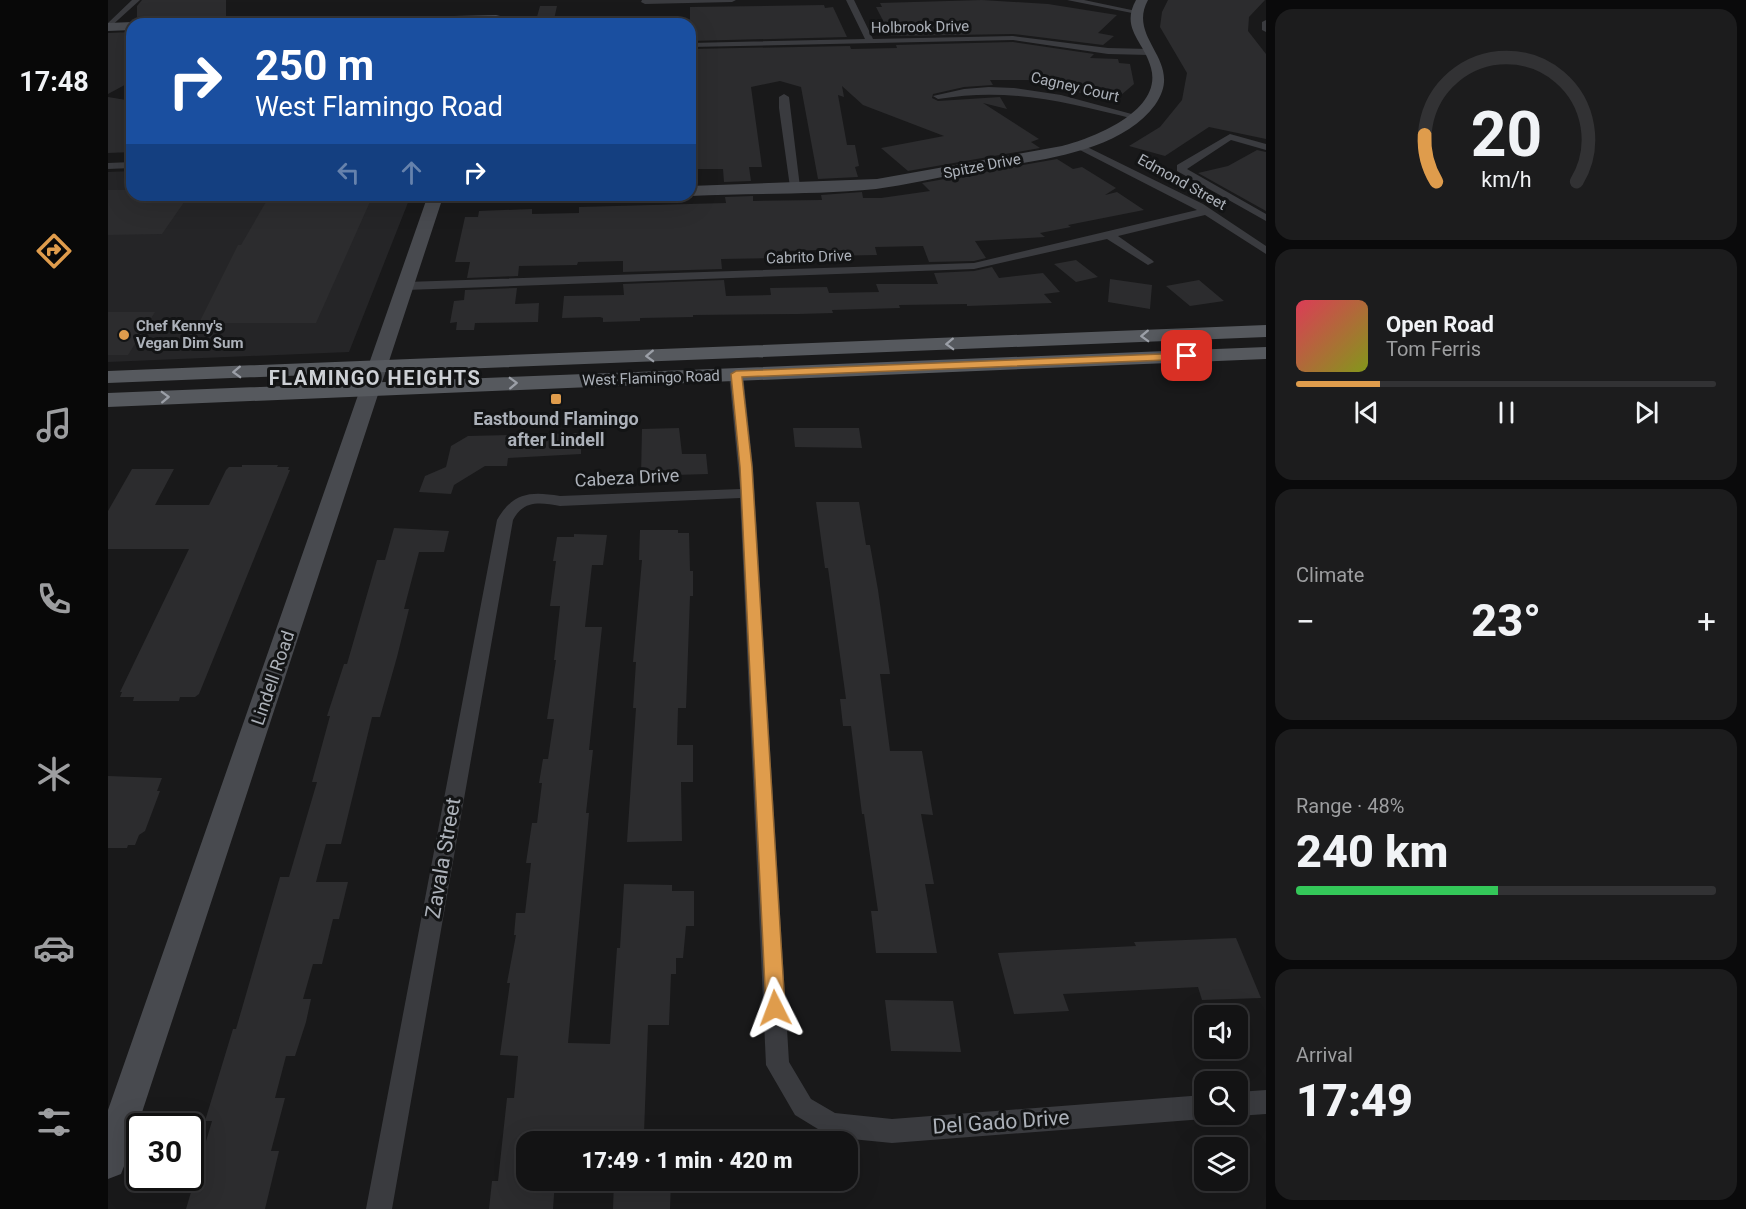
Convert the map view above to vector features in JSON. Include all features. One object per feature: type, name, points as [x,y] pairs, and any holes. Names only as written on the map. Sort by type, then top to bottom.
[{"type":"main road","name":"West Flamingo Road","points":[[108,400],[729,352],[1266,332]]},
{"type":"main road","points":[[1210,356],[1253,344],[1266,343]]},
{"type":"main road","points":[[736,374],[741,366],[746,364],[824,360],[858,348]]},
{"type":"main road","points":[[632,378],[678,367],[713,364],[729,352]]},
{"type":"main road","name":"West Flamingo Road","points":[[108,377],[632,378],[1266,353]]},
{"type":"street","points":[[108,27],[136,0]]},
{"type":"street","points":[[645,2],[732,0]]},
{"type":"street","points":[[850,0],[870,41]]},
{"type":"street","points":[[1071,0],[1139,6]]},
{"type":"street","name":"Spitze Drive","points":[[696,191],[876,184],[1079,147],[1121,127],[1149,103],[1156,89],[1159,76],[1137,30],[1139,6]]},
{"type":"street","points":[[480,18],[497,17]]},
{"type":"street","points":[[1266,22],[1266,30]]},
{"type":"street","points":[[108,27],[126,27]]},
{"type":"street","name":"Holbrook Drive","points":[[696,45],[1033,39],[1108,51],[1149,52]]},
{"type":"street","name":"Cagney Court","points":[[938,96],[966,91],[1038,92],[1134,116]]},
{"type":"street","points":[[784,97],[795,187]]},
{"type":"street","points":[[1266,147],[1230,137],[1181,167],[1182,171],[1266,218]]},
{"type":"street","name":"Edmond Street","points":[[1079,147],[1207,211],[1266,251]]},
{"type":"street","points":[[108,166],[126,165]]},
{"type":"street","name":"Lindell Road","points":[[108,1161],[435,201]]},
{"type":"street","name":"Cabrito Drive","points":[[406,286],[952,267],[998,262],[1207,211]]},
{"type":"street","points":[[1109,235],[1148,262]]},
{"type":"street","points":[[736,374],[747,493]]},
{"type":"street","name":"Cabeza Drive","points":[[511,507],[523,501],[543,497],[560,501],[747,493]]},
{"type":"street","name":"Del Gado Drive","points":[[747,493],[778,1065],[803,1107],[831,1125],[892,1131],[1194,1108]]},
{"type":"street","name":"Zavala Street","points":[[379,1209],[502,537],[511,507]]},
{"type":"street","points":[[1248,1103],[1266,1102]]},
{"type":"shaded area","points":[[126,171],[126,201],[409,201],[349,352],[108,362],[108,172]]},
{"type":"building","points":[[142,0],[226,0],[226,16],[137,17],[137,6]]},
{"type":"building","points":[[982,0],[1048,4],[1117,15],[1098,33],[1114,36],[1103,45],[1013,34],[891,36],[876,7],[882,7],[880,3]]},
{"type":"building","points":[[1168,0],[1265,0],[1249,17],[1248,31],[1266,54],[1266,139],[1209,127],[1165,156],[1129,146],[1160,127],[1182,100],[1187,73],[1160,27],[1162,12]]},
{"type":"building","points":[[824,5],[825,8],[833,7],[847,37],[696,41],[696,18],[690,18],[690,7]]},
{"type":"building","points":[[540,6],[557,6],[554,18],[537,18]]},
{"type":"building","points":[[126,32],[126,84],[108,94],[108,33]]},
{"type":"building","points":[[1013,42],[1094,54],[1090,58],[1118,59],[1119,63],[1130,64],[1134,84],[1114,101],[1028,80],[990,80],[993,85],[964,87],[933,94],[932,98],[938,101],[1000,97],[1007,109],[983,103],[1039,139],[1031,142],[1040,148],[908,171],[881,148],[944,136],[863,105],[842,86],[844,97],[838,95],[847,145],[855,145],[859,166],[855,167],[858,177],[818,179],[801,87],[780,81],[751,87],[762,167],[749,167],[751,181],[724,182],[723,169],[696,169],[696,49],[850,46],[851,49],[897,48],[896,45]]},
{"type":"building","points":[[108,97],[126,100],[126,152],[108,153]]},
{"type":"building","points":[[1257,150],[1266,152],[1266,211],[1198,173],[1228,166]]},
{"type":"building","points":[[1057,159],[1073,169],[1082,167],[1116,188],[1105,195],[1117,192],[1144,210],[1040,233],[1045,237],[975,241],[986,258],[974,261],[929,262],[923,246],[875,247],[877,255],[826,256],[825,250],[777,251],[778,258],[721,259],[722,269],[623,272],[623,261],[578,262],[577,265],[519,266],[518,276],[467,278],[470,262],[455,262],[465,217],[478,217],[479,211],[532,209],[532,214],[579,213],[579,207],[726,203],[725,197],[753,196],[753,201],[822,200],[821,195],[862,192],[863,198],[881,198],[930,191],[922,183]]},
{"type":"building","points":[[108,190],[126,190],[126,201],[185,201],[162,234],[108,235]]},
{"type":"building","points":[[267,201],[370,201],[316,323],[199,323],[238,245],[241,245]]},
{"type":"building","points":[[1076,260],[1098,277],[1076,282],[1054,264]]},
{"type":"building","points":[[992,267],[999,278],[1043,273],[1060,292],[1044,294],[1052,303],[967,306],[967,304],[899,305],[900,308],[832,310],[833,313],[693,315],[693,317],[640,318],[640,321],[603,322],[603,318],[600,317],[562,318],[564,296],[624,295],[623,284],[724,280],[726,296],[771,295],[770,288],[827,287],[829,293],[879,292],[876,284],[938,284],[934,273],[974,271]]},
{"type":"building","points":[[1110,279],[1152,285],[1150,309],[1108,302]]},
{"type":"building","points":[[1199,280],[1224,301],[1190,306],[1166,286]]},
{"type":"building","points":[[517,288],[515,304],[539,303],[538,322],[475,323],[474,330],[456,330],[457,322],[450,323],[454,301],[464,300],[465,290]]},
{"type":"building","name":"Chef Kenny's Vegan Dim Sum","points":[[108,312],[155,312],[128,355],[108,355]]},
{"type":"building","points":[[679,428],[682,454],[706,454],[708,474],[641,476],[642,429]]},
{"type":"building","points":[[793,428],[859,428],[862,448],[795,447]]},
{"type":"building","points":[[581,433],[581,454],[508,458],[507,466],[485,466],[454,485],[451,494],[419,492],[425,476],[446,467],[451,446],[468,436]]},
{"type":"building","points":[[242,465],[278,465],[277,467],[289,467],[288,470],[290,470],[199,694],[195,697],[180,697],[179,701],[133,701],[134,697],[120,697],[122,692],[120,692],[189,549],[108,549],[108,511],[132,469],[174,469],[155,505],[209,505],[226,470],[229,467],[242,467]]},
{"type":"building","points":[[816,502],[859,502],[866,545],[870,545],[890,674],[880,674],[890,751],[922,751],[933,815],[921,814],[934,884],[925,884],[937,953],[876,953],[871,911],[878,911],[864,814],[862,814],[851,726],[843,726],[840,699],[846,699],[828,568],[825,568]]},
{"type":"building","points":[[394,528],[449,531],[444,552],[419,552],[404,609],[409,609],[397,657],[380,717],[372,717],[341,844],[326,844],[316,882],[348,882],[339,919],[333,919],[322,964],[313,964],[303,999],[311,999],[306,1022],[295,1056],[286,1056],[275,1098],[285,1098],[271,1151],[279,1151],[265,1209],[186,1209],[191,1191],[204,1191],[204,1148],[212,1121],[205,1121],[233,1029],[236,1029],[280,877],[289,877],[317,782],[312,782],[330,716],[327,716],[344,664],[347,664],[377,560],[385,560]]},
{"type":"building","points":[[640,530],[678,530],[678,533],[689,533],[693,596],[690,596],[686,708],[678,708],[677,745],[693,745],[693,782],[681,782],[682,841],[627,842],[636,708],[633,708],[636,662],[633,662],[642,560],[639,560]]},
{"type":"building","points":[[574,534],[607,535],[603,565],[592,565],[585,627],[602,627],[589,750],[593,750],[586,813],[589,813],[568,1043],[610,1044],[624,884],[672,885],[672,891],[694,891],[694,926],[686,926],[683,958],[676,958],[676,974],[671,974],[669,1025],[648,1025],[644,1131],[516,1131],[516,1191],[554,1191],[553,1209],[489,1209],[492,1181],[498,1181],[507,1098],[514,1098],[518,1056],[500,1055],[510,983],[507,983],[516,935],[514,935],[516,913],[525,913],[531,863],[526,863],[532,823],[537,823],[543,759],[548,759],[554,719],[547,719],[556,660],[554,660],[560,606],[550,606],[556,561],[553,561],[557,537],[574,537]]},
{"type":"building","points":[[108,776],[162,778],[157,791],[160,791],[145,831],[139,835],[135,845],[128,845],[127,848],[108,848]]},
{"type":"building","points":[[1236,938],[1261,998],[1202,1000],[1198,987],[1063,994],[1069,1011],[1014,1014],[998,953],[1136,946],[1134,942]]},
{"type":"building","points":[[885,1000],[953,1001],[961,1052],[891,1051]]},
{"type":"building","points":[[614,1191],[671,1191],[670,1209],[613,1209]]},
{"type":"place","name":"Chef Kenny's Vegan Dim Sum","points":[[124,335]]},
{"type":"place","name":"Eastbound Flamingo after Lindell","points":[[556,399]]},
{"type":"district","name":"FLAMINGO HEIGHTS","points":[[375,378]]},
{"type":"route","points":[[775,1008],[746,467],[736,374],[1187,356]]}]
